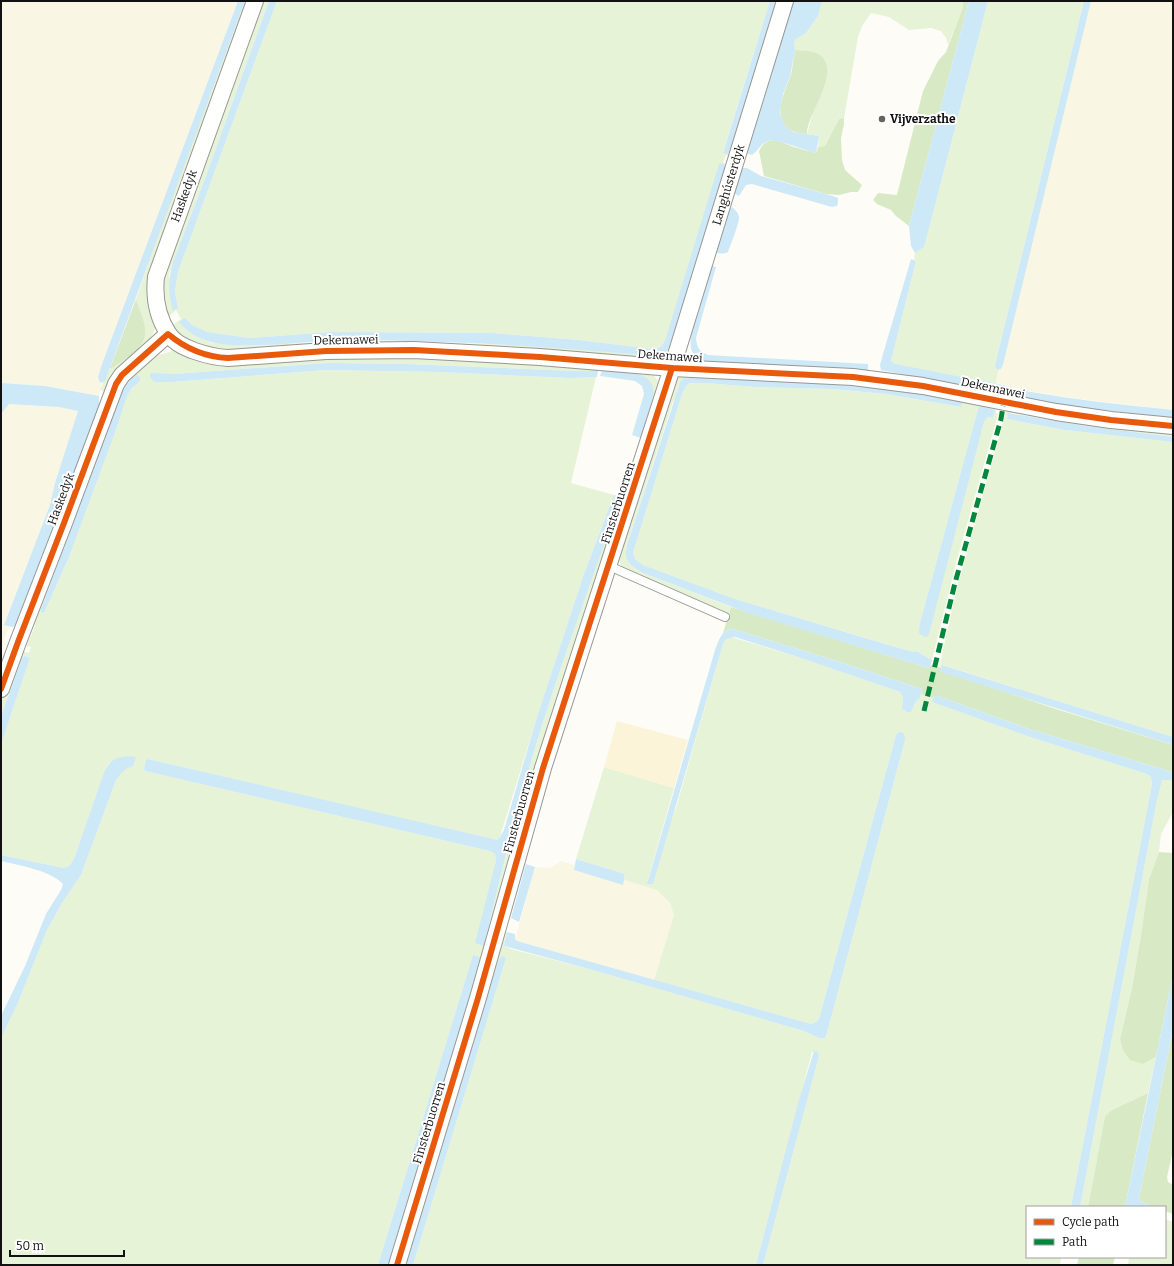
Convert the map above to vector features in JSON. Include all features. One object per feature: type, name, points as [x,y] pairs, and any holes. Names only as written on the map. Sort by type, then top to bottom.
[{"type":"street","name":"Haskedyk","points":[[1,689],[116,384],[122,375],[168,334],[158,312],[155,300],[156,277],[255,1]]},
{"type":"street","name":"Langhústerdyk","points":[[672,368],[785,1]]},
{"type":"street","name":"Dekemawei","points":[[168,334],[192,350],[216,357],[326,351],[407,350],[533,356],[672,368],[845,376],[886,380],[959,392],[1056,412],[1111,420],[1173,426]]},
{"type":"street","name":"Finsterbuorren","points":[[397,1265],[489,961],[543,768],[672,368]]},
{"type":"lane","points":[[609,566],[726,617]]},
{"type":"shaded area","points":[[1,1],[238,1],[102,364],[98,377],[99,381],[102,383],[99,396],[45,386],[1,383]]},
{"type":"shaded area","points":[[1091,1],[1173,1],[1173,410],[1079,399],[1029,391],[996,383],[998,370],[1001,369],[1003,365]]},
{"type":"shaded area","points":[[9,404],[59,407],[78,411],[55,483],[50,505],[4,624],[10,626],[1,646],[1,414]]},
{"type":"shaded area","points":[[561,861],[575,865],[574,870],[623,884],[624,880],[657,890],[670,903],[674,915],[654,980],[517,941],[515,939],[535,867],[550,868]]},
{"type":"green space","points":[[245,1],[251,1],[152,273],[156,323],[154,332],[143,351],[108,392],[100,390],[110,368],[112,368],[137,304],[136,299],[171,199]]},
{"type":"green space","points":[[260,1],[269,1],[169,275],[178,308],[175,291],[178,272],[277,1],[770,1],[723,152],[728,154],[777,1],[732,156],[726,155],[723,163],[729,165],[669,357],[664,361],[235,353],[190,344],[172,328],[175,323],[181,319],[176,310],[166,319],[160,279]],"holes":[[[185,318],[192,325],[207,332],[250,338],[330,332],[492,333],[579,340],[653,349],[660,347],[665,341],[661,355],[654,356],[575,348],[522,345],[350,340],[254,346],[212,343],[197,337],[185,329]]]},
{"type":"green space","points":[[822,1],[962,1],[963,7],[948,45],[946,38],[941,31],[931,28],[909,30],[889,17],[871,13],[862,26],[858,37],[844,118],[839,119],[825,146],[818,147],[819,136],[807,134],[818,100],[812,52],[795,50],[794,43],[796,39],[806,33],[818,16]]},
{"type":"green space","points":[[962,1],[969,1],[909,226],[891,210],[877,204],[873,200],[878,193],[897,195],[923,91],[938,61],[946,52],[963,7]]},
{"type":"green space","points":[[988,1],[1084,1],[995,365],[996,369],[998,370],[996,383],[901,366],[891,361],[916,261],[914,259],[915,253],[924,247]]},
{"type":"green space","points":[[795,50],[817,53],[826,63],[826,82],[808,125],[807,134],[792,131],[782,120],[781,113],[782,98],[791,74]]},
{"type":"green space","points":[[844,118],[841,138],[842,160],[845,170],[862,185],[858,192],[839,195],[826,194],[764,176],[759,151],[766,142],[775,140],[816,153],[818,147],[825,146],[839,119]]},
{"type":"green space","points":[[136,299],[144,323],[144,338],[137,350],[110,368]]},
{"type":"green space","points":[[172,351],[355,354],[599,366],[598,371],[576,371],[406,364],[327,363],[174,374],[150,374],[172,382],[326,370],[440,372],[570,378],[596,377],[571,483],[614,495],[584,574],[537,717],[500,837],[497,840],[148,759],[146,760],[145,771],[490,851],[495,854],[496,861],[484,946],[513,826],[553,690],[621,497],[626,498],[580,624],[539,752],[514,838],[518,839],[394,1265],[388,1265],[482,959],[473,955],[378,1265],[1,1265],[1,1038],[17,1005],[47,930],[62,903],[81,875],[116,780],[121,772],[129,767],[109,763],[104,772],[74,859],[69,866],[64,868],[1,855],[1,744],[30,658],[25,656],[22,657],[1,717],[1,700],[16,657],[23,651],[29,653],[31,647],[26,646],[34,629],[43,586],[124,379],[152,357]],"holes":[[[139,376],[139,382],[132,388],[127,396],[69,557],[44,613],[40,612],[114,411]]]},
{"type":"green space","points":[[603,367],[653,374],[658,381],[660,388],[641,438],[653,398],[638,374],[602,371]]},
{"type":"green space","points":[[683,374],[843,379],[996,407],[996,413],[998,414],[997,418],[956,563],[932,660],[916,651],[913,652],[735,599],[643,565],[635,559],[633,553],[682,394],[686,386],[691,383],[755,387],[833,389],[886,394],[961,407],[946,399],[868,387],[690,377],[673,402],[627,545],[626,555],[631,565],[643,573],[731,607],[729,614],[621,567],[618,555],[675,380]],"holes":[[[982,406],[995,410],[984,422],[927,637],[920,623],[978,409]]]},
{"type":"green space","points":[[1007,409],[1173,430],[1173,437],[1087,426],[1012,413],[1007,416],[1007,419],[1065,430],[1173,442],[1173,737],[946,666],[942,665],[941,668],[939,668],[958,584]]},
{"type":"green space","points":[[731,607],[928,668],[931,665],[941,668],[940,670],[1056,709],[1173,745],[1173,772],[1029,729],[938,696],[934,696],[933,698],[921,694],[922,689],[837,661],[733,629],[723,633]]},
{"type":"green space","points":[[731,637],[795,656],[900,692],[903,697],[902,709],[907,712],[911,712],[921,694],[933,698],[932,701],[941,705],[1030,737],[1147,774],[1151,777],[1152,784],[1071,1206],[1026,1206],[1026,1258],[1061,1258],[1060,1265],[763,1265],[819,1056],[818,1052],[812,1052],[756,1265],[413,1265],[506,958],[490,979],[503,933],[507,932],[504,946],[511,949],[589,969],[804,1031],[819,1038],[825,1038],[905,740],[899,732],[896,735],[819,1019],[811,1024],[654,980],[674,915],[670,903],[657,890],[624,880],[625,874],[576,859],[604,767],[674,788],[647,883],[676,808],[723,644],[726,639]]},
{"type":"green space","points":[[1162,780],[1173,780],[1173,812],[1161,834],[1159,852],[1149,879],[1132,988],[1120,1037],[1143,1064],[1156,1057],[1148,1093],[1112,1110],[1105,1116],[1088,1206],[1080,1206]]},
{"type":"green space","points":[[1159,852],[1173,853],[1173,975],[1156,1057],[1143,1064],[1130,1060],[1123,1050],[1120,1038],[1132,988],[1149,879]]},
{"type":"green space","points":[[1173,1029],[1173,1150],[1167,1177],[1168,1182],[1173,1185],[1173,1214],[1166,1211],[1166,1206],[1151,1206],[1140,1201],[1139,1198]]},
{"type":"green space","points":[[1148,1093],[1125,1206],[1088,1206],[1105,1116],[1112,1110]]},
{"type":"green space","points":[[1166,1219],[1173,1222],[1173,1265],[1128,1265],[1129,1258],[1166,1258]]},
{"type":"green space","points":[[1079,1258],[1115,1258],[1113,1265],[1077,1265]]},
{"type":"sand","points":[[617,721],[688,740],[674,788],[604,767]]},
{"type":"water","points":[[238,1],[245,1],[105,381],[102,383],[99,381],[98,377],[102,364]]},
{"type":"water","points":[[269,1],[277,1],[178,272],[175,291],[178,308],[173,311],[169,286],[173,262],[206,176]]},
{"type":"water","points":[[770,1],[777,1],[732,143],[728,154],[723,153]]},
{"type":"water","points":[[792,1],[822,1],[818,16],[806,33],[796,39],[794,43],[795,50],[790,76],[783,94],[780,112],[786,127],[793,132],[819,136],[816,153],[777,141],[768,141],[763,143],[752,155],[746,153]]},
{"type":"water","points":[[969,1],[988,1],[924,247],[915,253],[911,246],[909,226]]},
{"type":"water","points":[[1084,1],[1091,1],[1003,365],[1001,369],[998,370],[996,369],[995,365]]},
{"type":"water","points":[[723,163],[725,167],[671,345],[666,352],[660,355],[654,356],[578,349],[465,343],[351,340],[270,345],[221,344],[203,340],[188,331],[179,322],[185,318],[192,325],[207,332],[250,338],[330,332],[492,333],[579,340],[653,349],[660,347],[665,341],[719,164]]},
{"type":"water","points":[[747,168],[761,176],[838,198],[837,206],[832,207],[752,184],[746,185],[739,196],[733,193],[740,170]]},
{"type":"water","points":[[732,207],[739,216],[736,230],[728,252],[717,253],[715,252],[728,210]]},
{"type":"water","points":[[911,259],[916,261],[891,361],[895,364],[991,382],[1031,392],[1084,400],[1173,410],[1173,418],[1070,406],[1026,399],[881,370],[880,365]]},
{"type":"water","points":[[712,266],[716,267],[696,338],[698,347],[702,352],[708,355],[868,364],[868,371],[820,367],[703,362],[692,352],[691,340],[698,307]]},
{"type":"water","points":[[327,363],[406,364],[598,371],[597,377],[570,378],[440,372],[326,370],[172,382],[154,382],[150,377],[150,373],[174,374]]},
{"type":"water","points":[[602,371],[624,372],[640,375],[652,384],[652,400],[641,438],[632,435],[644,394],[642,386],[635,381],[600,376]]},
{"type":"water","points":[[137,375],[140,379],[139,382],[132,388],[127,396],[69,557],[44,613],[40,612],[121,391],[127,382]]},
{"type":"water","points":[[700,376],[831,384],[897,390],[962,402],[961,407],[886,394],[833,389],[755,387],[690,383],[686,386],[682,394],[633,553],[635,559],[643,565],[735,599],[913,652],[916,651],[932,660],[930,667],[928,668],[748,613],[643,573],[631,565],[626,555],[627,545],[680,383],[683,379]]},
{"type":"water","points":[[1,383],[45,386],[99,396],[99,407],[18,622],[13,627],[4,625],[50,505],[55,483],[78,411],[59,407],[9,404],[1,414]]},
{"type":"water","points":[[982,406],[995,410],[993,417],[988,417],[984,422],[927,637],[919,633],[920,623],[978,409]]},
{"type":"water","points":[[1008,413],[1087,426],[1173,437],[1173,442],[1065,430],[1007,419]]},
{"type":"water","points":[[614,495],[621,497],[543,722],[513,826],[484,946],[475,943],[496,861],[495,854],[490,851],[145,771],[146,760],[148,759],[497,840],[504,830],[537,717],[555,662],[584,574]]},
{"type":"water","points":[[733,629],[922,689],[920,698],[916,701],[911,712],[907,712],[902,709],[903,697],[900,692],[735,637],[726,639],[723,644],[653,884],[647,884],[715,650],[723,633]]},
{"type":"water","points":[[25,656],[30,658],[1,744],[1,717],[22,657]]},
{"type":"water","points":[[942,665],[1173,737],[1173,745],[941,672],[940,670]]},
{"type":"water","points":[[934,696],[938,696],[1029,729],[1173,772],[1173,780],[1162,780],[1156,805],[1080,1206],[1071,1206],[1152,784],[1151,777],[1147,774],[1030,737],[932,701]]},
{"type":"water","points":[[899,732],[904,733],[905,740],[825,1038],[819,1038],[804,1031],[504,946],[507,932],[515,934],[515,939],[517,941],[811,1024],[816,1022],[819,1019],[896,735]]},
{"type":"water","points":[[128,756],[136,757],[133,766],[123,771],[116,780],[81,875],[62,903],[47,930],[17,1005],[1,1038],[1,1016],[25,966],[46,914],[61,890],[63,884],[58,879],[43,872],[1,861],[1,855],[64,868],[69,866],[74,859],[104,772],[113,760]]},
{"type":"water","points":[[576,859],[625,874],[623,885],[574,870]]},
{"type":"water","points":[[526,864],[535,867],[519,922],[511,918]]},
{"type":"water","points":[[473,955],[482,958],[388,1265],[378,1265]]},
{"type":"water","points":[[501,956],[506,958],[413,1265],[405,1265],[490,979]]},
{"type":"water","points":[[1173,975],[1173,1029],[1139,1198],[1140,1201],[1151,1206],[1125,1206]]},
{"type":"water","points":[[814,1051],[818,1052],[819,1056],[763,1265],[756,1265],[798,1103]]},
{"type":"marked path","points":[[924,711],[955,583],[1001,419],[1004,401]]},
{"type":"cycle path","points":[[1,689],[116,384],[122,375],[168,334],[182,344],[196,351],[211,356],[228,358],[326,351],[414,350],[540,357],[672,368],[853,377],[923,386],[1056,412],[1111,420],[1173,426]]},
{"type":"cycle path","points":[[397,1265],[478,998],[543,768],[672,368]]},
{"type":"place","name":"Vijverzathe","points":[[882,119]]}]
